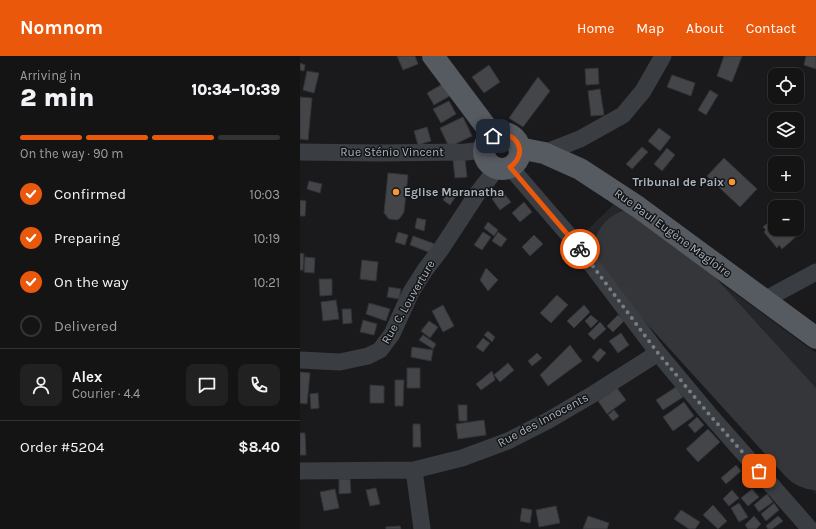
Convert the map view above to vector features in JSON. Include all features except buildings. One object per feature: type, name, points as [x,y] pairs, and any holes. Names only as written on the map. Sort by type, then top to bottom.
[{"type":"main road","points":[[432,56],[488,143],[486,159],[489,163],[503,168],[518,159],[520,148],[517,141],[512,136],[499,134],[488,143]]},
{"type":"main road","name":"Rue Paul Eugène Magloire","points":[[520,148],[544,153],[580,169],[638,206],[816,338]]},
{"type":"street","points":[[544,153],[580,139],[623,115],[643,91],[663,56]]},
{"type":"street","name":"Rue Sténio Vincent","points":[[300,152],[466,152],[488,143]]},
{"type":"street","points":[[503,168],[573,240],[658,353],[708,413],[810,529]]},
{"type":"street","name":"Rue C. Louverture","points":[[300,360],[340,362],[368,356],[380,350],[392,334],[411,292],[425,270],[441,249],[477,194],[503,168]]},
{"type":"street","points":[[764,300],[816,272]]},
{"type":"street","name":"Rue des Innocents","points":[[300,471],[414,470],[462,458],[508,441],[548,420],[658,353]]},
{"type":"street","points":[[414,470],[422,529]]},
{"type":"shaded area","points":[[614,204],[816,353],[816,494],[580,237]]},
{"type":"runway","points":[[635,250],[816,449]]},
{"type":"way so far","points":[[580,249],[658,353],[759,471]]},
{"type":"place","name":"Tribunal de Paix","points":[[732,182]]},
{"type":"place","name":"Eglise Maranatha","points":[[396,192]]},
{"type":"route","points":[[493,136],[506,134],[512,136],[517,141],[520,148],[520,154],[515,164],[510,167],[580,249]]}]
